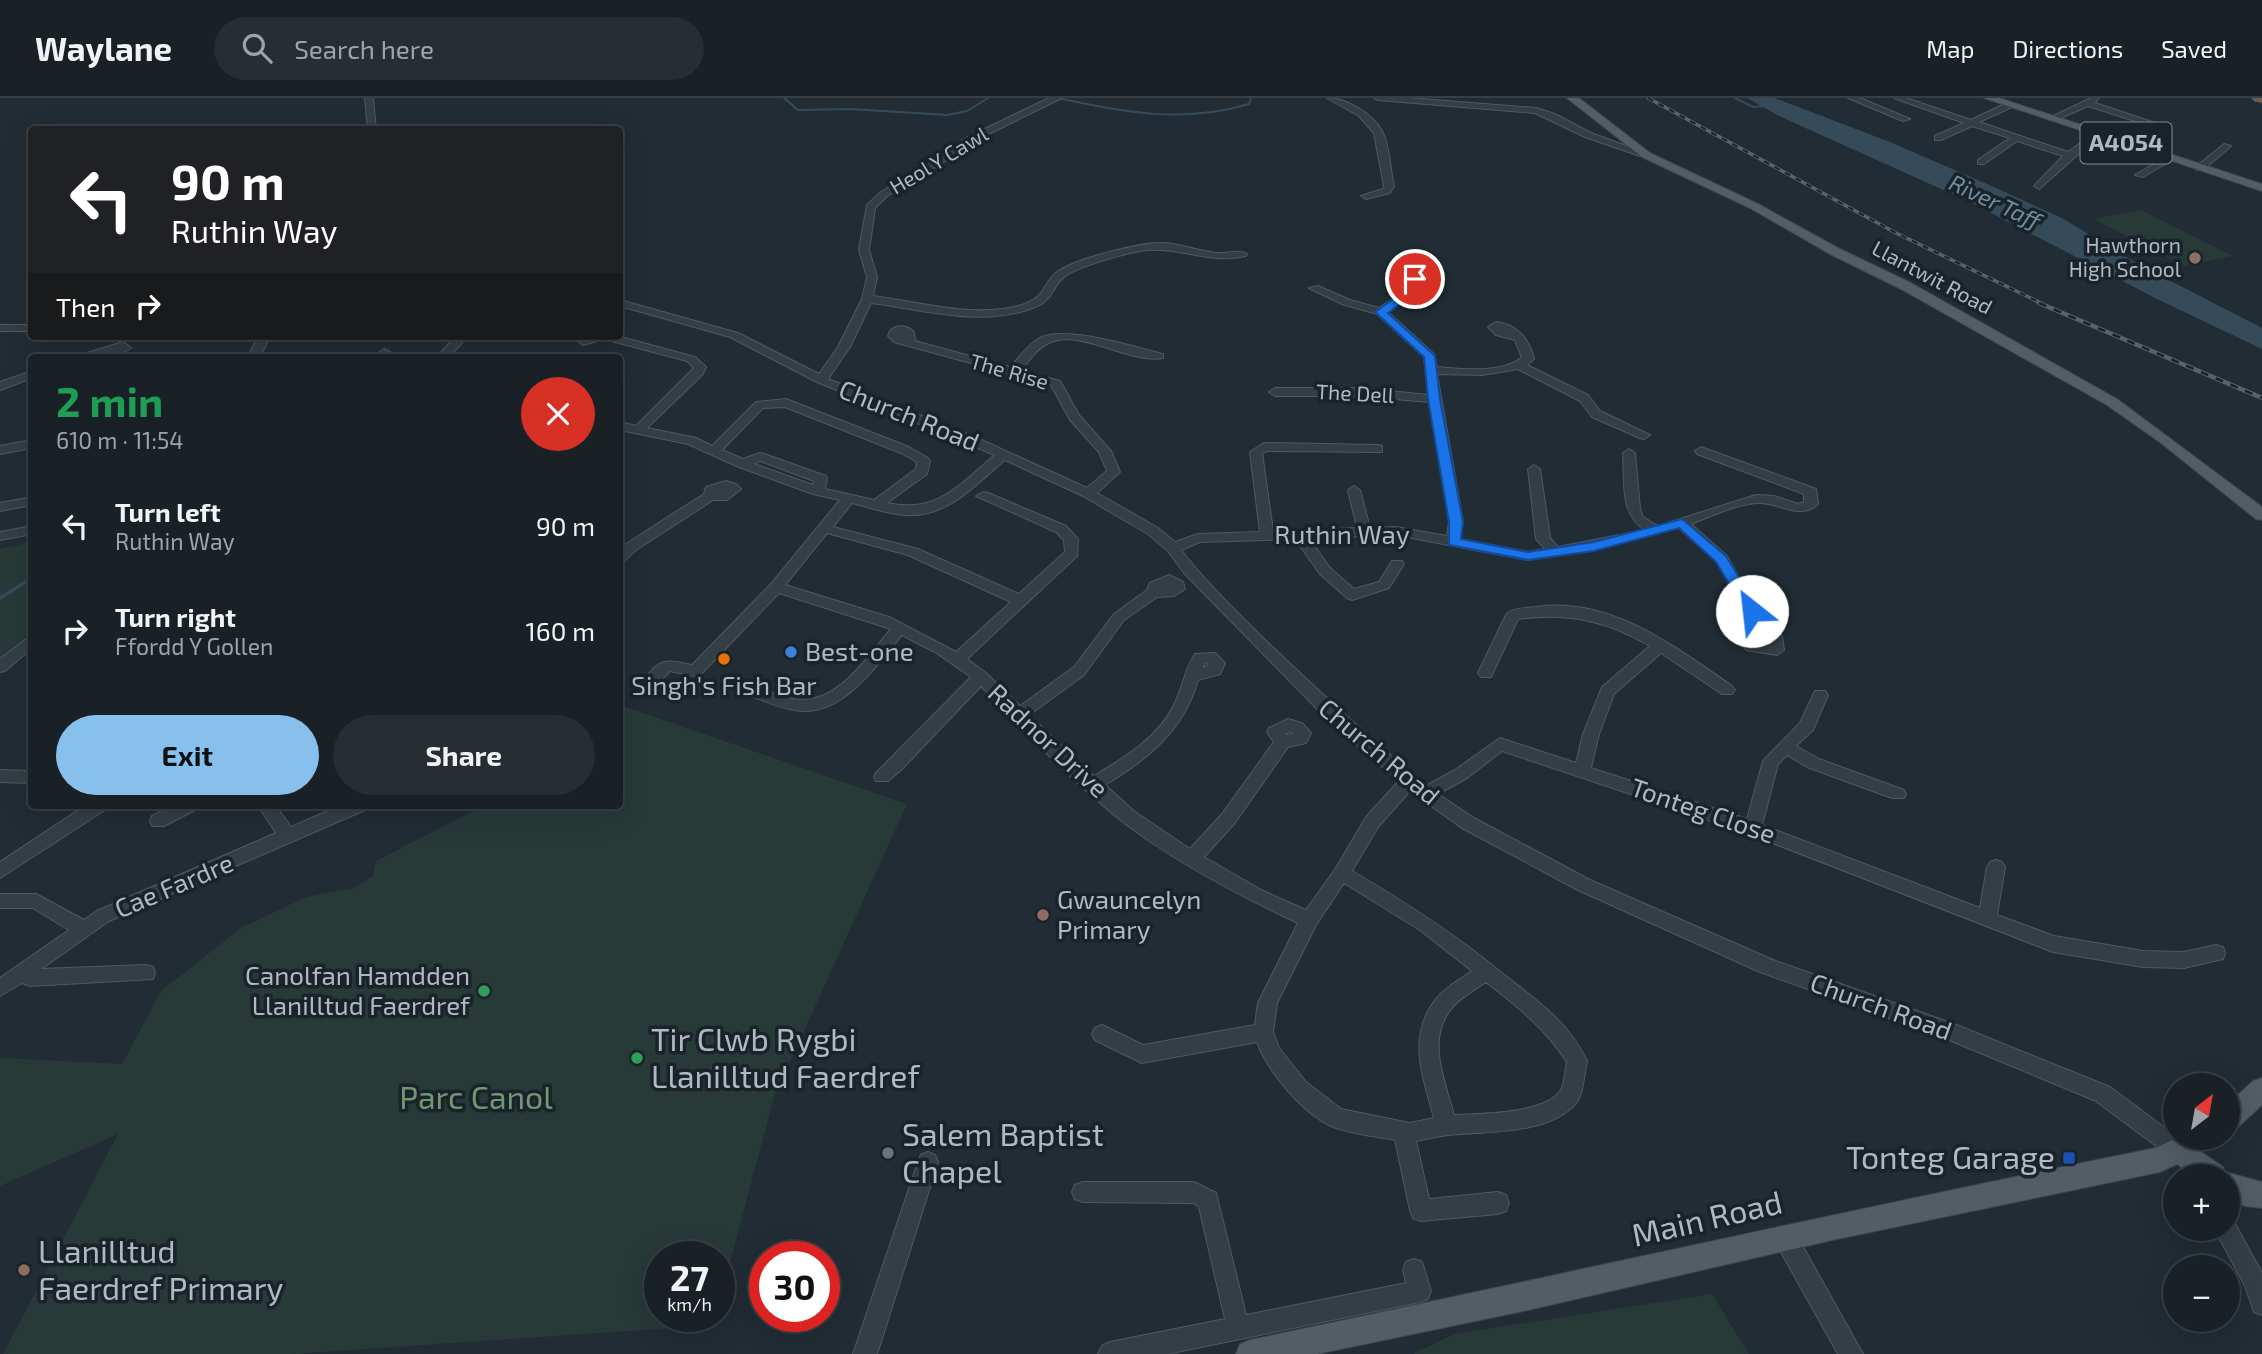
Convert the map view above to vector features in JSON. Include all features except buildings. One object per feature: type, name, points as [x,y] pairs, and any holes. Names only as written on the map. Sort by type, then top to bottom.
[{"type":"main road","name":"Llantwit Road","points":[[1572,98],[1611,125],[1646,155],[1754,206],[1834,251],[1906,286],[2112,402],[2166,440],[2262,515]]},
{"type":"main road","name":"A4054","points":[[1989,98],[2262,188]]},
{"type":"main road","points":[[2240,1109],[2262,1089]]},
{"type":"main road","name":"Main Road","points":[[1250,1354],[1333,1345],[1528,1296],[1785,1237],[2160,1160],[2178,1150]]},
{"type":"main road","points":[[2194,1150],[2205,1164]]},
{"type":"main road","points":[[2240,1190],[2262,1195]]},
{"type":"street","points":[[369,98],[372,126]]},
{"type":"street","name":"Heol Y Cawl","points":[[867,299],[872,277],[864,250],[870,207],[884,194],[941,160],[965,142],[1045,102],[1059,98]]},
{"type":"street","points":[[1331,98],[1362,114],[1378,132],[1389,186],[1387,191],[1366,196]]},
{"type":"street","points":[[1378,98],[1536,111],[1552,116],[1588,135],[1646,155]]},
{"type":"street","points":[[1852,98],[1906,119]]},
{"type":"street","points":[[1898,98],[2068,155]]},
{"type":"street","points":[[2051,119],[2098,98]]},
{"type":"street","points":[[2087,103],[2163,127]]},
{"type":"street","points":[[1888,112],[1916,104]]},
{"type":"street","points":[[1938,138],[1967,122],[1988,116],[2009,105]]},
{"type":"street","points":[[1988,116],[2005,122]]},
{"type":"street","points":[[1981,162],[2016,138]]},
{"type":"street","points":[[2039,186],[2056,172],[2068,155],[2089,141]]},
{"type":"street","points":[[2200,168],[2227,146]]},
{"type":"street","points":[[2140,175],[2170,158]]},
{"type":"street","points":[[821,380],[844,347],[867,299],[941,309],[1013,310],[1041,302],[1056,285],[1059,275],[1140,247],[1161,246],[1227,258],[1242,254]]},
{"type":"street","points":[[1381,312],[1418,286],[1415,279]]},
{"type":"street","points":[[1314,288],[1346,302],[1381,312],[1430,356],[1434,399],[1456,522],[1453,542]]},
{"type":"street","name":"Church Road","points":[[623,304],[734,335],[821,380],[1004,454],[1088,493],[1153,531],[1173,548],[1189,570],[1283,668],[1334,716],[1425,794],[1468,823],[1526,856],[1767,966],[1959,1035],[2103,1094],[2163,1129]]},
{"type":"street","points":[[0,328],[28,328]]},
{"type":"street","points":[[1516,337],[1527,349],[1528,359],[1521,366],[1584,398],[1596,414],[1644,435]]},
{"type":"street","points":[[1013,372],[1039,344],[1054,338],[1091,341],[1152,358]]},
{"type":"street","points":[[446,354],[458,340]]},
{"type":"street","points":[[618,340],[691,359],[700,367],[698,373],[638,430]]},
{"type":"street","name":"The Rise","points":[[909,341],[1056,383],[1074,417],[1105,451],[1114,472],[1088,493]]},
{"type":"street","points":[[90,354],[97,352]]},
{"type":"street","name":"The Dell","points":[[1432,370],[1469,373],[1521,366]]},
{"type":"street","points":[[0,386],[28,376]]},
{"type":"street","name":"The Dell","points":[[1275,392],[1360,392],[1434,399]]},
{"type":"street","points":[[715,450],[760,405],[786,403],[905,450],[924,461],[922,471],[875,505]]},
{"type":"street","points":[[623,427],[692,441],[743,464],[818,491],[906,510],[931,508],[952,498],[1004,454]]},
{"type":"street","points":[[0,450],[28,445]]},
{"type":"street","points":[[1267,535],[1256,452],[1264,447],[1378,449]]},
{"type":"street","name":"Ruthin Way","points":[[1173,548],[1198,538],[1396,531],[1528,556],[1594,546],[1657,531],[1756,499],[1774,500],[1798,509],[1811,504],[1811,492],[1783,479],[1701,451]]},
{"type":"street","points":[[1629,453],[1633,509],[1638,519],[1657,531]]},
{"type":"street","points":[[1534,469],[1543,539],[1555,552]]},
{"type":"street","points":[[1354,490],[1364,531]]},
{"type":"street","points":[[623,554],[710,496]]},
{"type":"street","points":[[958,659],[1072,553],[1071,539],[1061,529],[984,496]]},
{"type":"street","points":[[652,680],[667,665],[695,670],[776,587],[848,499]]},
{"type":"street","points":[[0,507],[28,502]]},
{"type":"street","points":[[1682,523],[1721,559],[1761,631]]},
{"type":"street","points":[[826,529],[913,552],[1020,600]]},
{"type":"street","points":[[0,536],[28,531]]},
{"type":"street","points":[[1299,534],[1325,571],[1352,594],[1384,585],[1397,565]]},
{"type":"street","name":"Radnor Drive","points":[[776,587],[884,620],[958,659],[981,677],[1129,817],[1192,859],[1255,895],[1309,919]]},
{"type":"street","points":[[1018,714],[1039,702],[1079,671],[1119,617],[1154,592]]},
{"type":"street","points":[[1486,673],[1513,615],[1537,609],[1558,608],[1623,624],[1727,690]]},
{"type":"street","points":[[733,683],[794,705],[820,704],[841,692],[900,628]]},
{"type":"street","points":[[0,667],[28,643]]},
{"type":"street","points":[[1583,769],[1591,734],[1608,691],[1660,646]]},
{"type":"street","points":[[1094,784],[1148,749],[1180,709],[1193,676]]},
{"type":"street","points":[[883,777],[910,754],[957,697],[981,677]]},
{"type":"street","points":[[1753,828],[1770,761],[1807,726],[1820,695]]},
{"type":"street","points":[[1192,859],[1228,819],[1283,742]]},
{"type":"street","name":"Tonteg Close","points":[[1425,794],[1461,774],[1500,744],[1583,769],[1753,828],[2053,944],[2143,959],[2184,960],[2216,953]]},
{"type":"street","points":[[1785,747],[1814,763],[1898,794]]},
{"type":"street","points":[[0,776],[28,777]]},
{"type":"street","points":[[1342,873],[1426,926],[1533,1007],[1559,1033],[1577,1061],[1570,1095],[1556,1107],[1527,1118],[1484,1124],[1446,1125],[1404,1132],[1336,1118],[1299,1089],[1271,1053],[1263,1032],[1268,1003],[1309,919],[1342,873],[1372,822],[1410,780]]},
{"type":"street","points":[[0,871],[93,809]]},
{"type":"street","points":[[158,821],[181,809]]},
{"type":"street","points":[[268,809],[288,838]]},
{"type":"street","name":"Cae Fardre","points":[[0,988],[82,928],[103,916],[350,809]]},
{"type":"street","points":[[1988,917],[1996,867]]},
{"type":"street","points":[[0,901],[36,901],[82,928]]},
{"type":"street","points":[[1446,1125],[1430,1065],[1428,1033],[1444,1003],[1487,970]]},
{"type":"street","points":[[24,972],[30,978],[146,973]]},
{"type":"street","points":[[1102,1034],[1142,1054],[1263,1032]]},
{"type":"street","points":[[1404,1132],[1421,1210],[1498,1203]]},
{"type":"street","points":[[865,1354],[928,1162]]},
{"type":"street","points":[[1083,1192],[1194,1193],[1208,1200],[1238,1328]]},
{"type":"street","points":[[1785,1237],[1851,1354]]},
{"type":"street","points":[[2232,1241],[2254,1281],[2262,1304]]},
{"type":"street","points":[[1110,1354],[1420,1291],[1414,1269]]},
{"type":"green space","points":[[2141,210],[2233,256],[2184,266],[2093,219]]},
{"type":"green space","points":[[28,543],[28,643],[0,667],[0,549]]},
{"type":"green space","name":"Parc Canol","points":[[623,706],[907,804],[774,1097],[735,1244],[735,1241],[644,1241],[644,1330],[293,1354],[3,1354],[118,1134],[0,1186],[0,1058],[122,1064],[161,991],[241,928],[306,897],[354,888],[373,876],[376,861],[477,809],[623,809]]},
{"type":"green space","points":[[1712,1294],[1749,1354],[1413,1354],[1454,1334]]},
{"type":"water","name":"River Taff","points":[[1747,98],[1775,98],[1890,142],[2062,218],[2136,263],[2262,328],[2262,349],[2157,299],[1970,202],[1779,116]]},
{"type":"waterway","points":[[784,98],[798,110],[850,109],[947,115],[967,111],[988,98]]},
{"type":"waterway","points":[[1063,99],[1133,112],[1179,114],[1226,110],[1249,104],[1251,98]]},
{"type":"waterway","points":[[1735,98],[1753,107],[1762,106]]},
{"type":"waterway","points":[[0,598],[28,580]]},
{"type":"railway","points":[[1648,98],[1896,233],[2043,304]]},
{"type":"railway","points":[[2039,303],[2262,398]]},
{"type":"place","name":"Hawthorn High School","points":[[2195,258]]},
{"type":"place","name":"Best-one","points":[[791,652]]},
{"type":"place","name":"Singh's Fish Bar","points":[[724,659]]},
{"type":"place","name":"Gwauncelyn Primary","points":[[1043,915]]},
{"type":"place","name":"Canolfan Hamdden Llanilltud Faerdref","points":[[484,991]]},
{"type":"place","name":"Tir Clwb Rygbi Llanilltud Faerdref","points":[[637,1058]]},
{"type":"place","name":"Salem Baptist Chapel","points":[[888,1153]]},
{"type":"place","name":"Tonteg Garage","points":[[2069,1158]]},
{"type":"place","name":"Llanilltud Faerdref Primary","points":[[24,1270]]},
{"type":"route","points":[[1415,279],[1418,286],[1381,312],[1430,356],[1434,399],[1456,522],[1453,542],[1528,556],[1594,546],[1682,523],[1708,544],[1721,559],[1752,611]]}]
